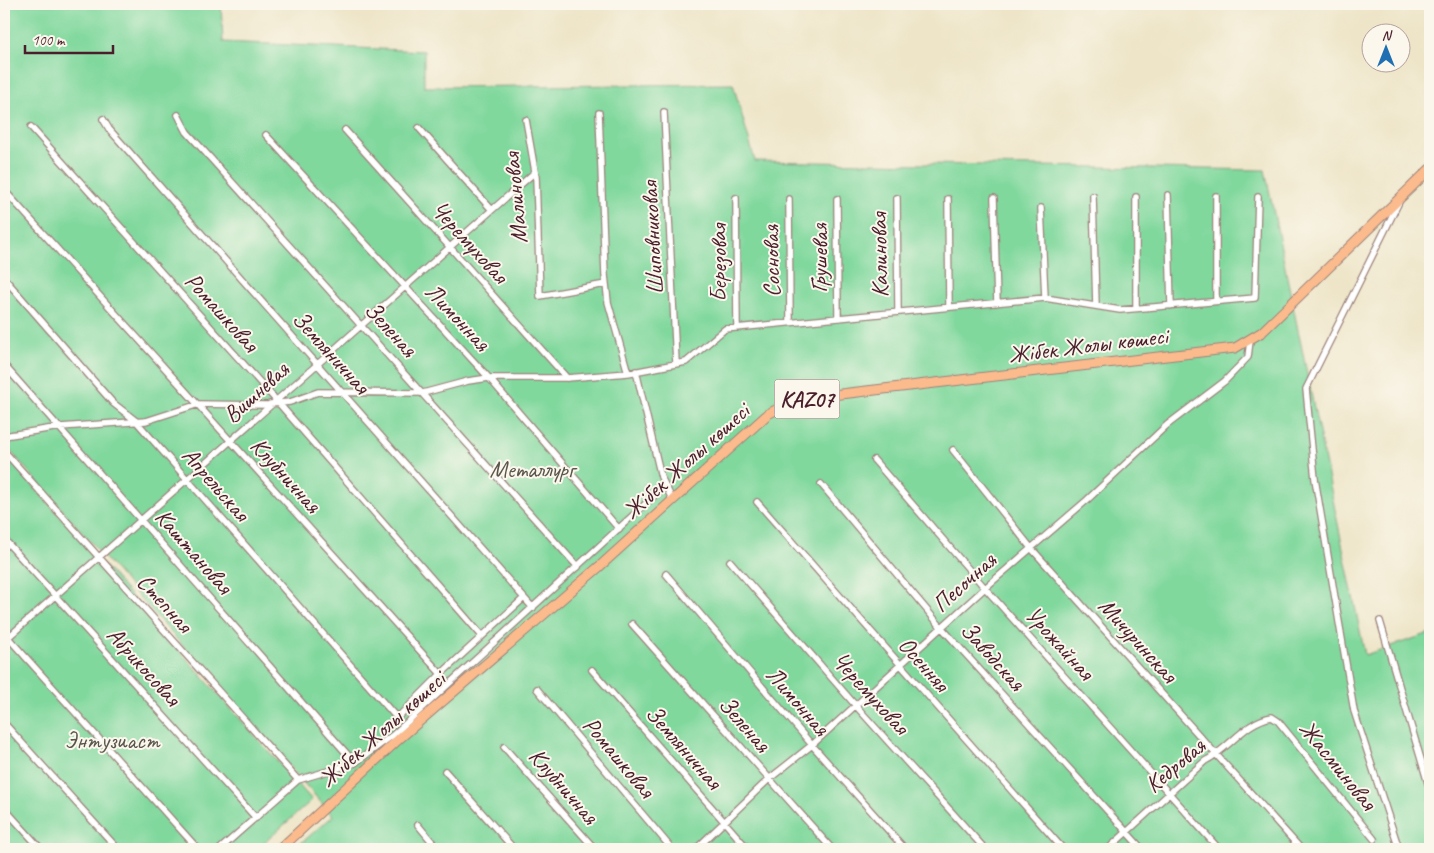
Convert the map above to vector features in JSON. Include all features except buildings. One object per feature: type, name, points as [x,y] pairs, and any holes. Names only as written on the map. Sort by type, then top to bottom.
[{"type":"highway","name":"Жібек Жолы көшесі","points":[[280,849],[401,736],[672,501],[762,419],[789,402],[816,397],[1235,348],[1250,341],[1262,332],[1403,193],[1430,169]]},
{"type":"street","name":"Шиповниковая","points":[[664,112],[676,363]]},
{"type":"street","points":[[599,114],[606,284],[616,337],[628,373]]},
{"type":"street","name":"Зеленая","points":[[178,115],[187,132],[362,324],[578,567]]},
{"type":"street","name":"Земляничная","points":[[103,119],[115,137],[533,608]]},
{"type":"street","name":"Малиновая","points":[[526,120],[535,172],[540,296],[606,284]]},
{"type":"street","name":"Ромашковая","points":[[31,127],[273,403],[482,636]]},
{"type":"street","points":[[419,128],[492,210]]},
{"type":"street","name":"Черемуховая","points":[[345,130],[567,378]]},
{"type":"street","name":"Лимонная","points":[[266,136],[489,378],[619,529]]},
{"type":"street","name":"Вишневая","points":[[5,637],[99,558],[535,172]]},
{"type":"street","name":"Клубничная","points":[[4,190],[199,404],[230,441],[440,674]]},
{"type":"street","points":[[1399,849],[1354,711],[1315,479],[1306,389],[1403,193]]},
{"type":"street","points":[[1168,195],[1171,306]]},
{"type":"street","points":[[1093,196],[1096,306]]},
{"type":"street","points":[[1136,196],[1136,308]]},
{"type":"street","points":[[1216,196],[1216,300]]},
{"type":"street","points":[[4,436],[60,426],[146,421],[199,404],[273,403],[318,392],[423,393],[468,381],[489,378],[567,378],[628,373],[686,362],[725,329],[1044,298],[1120,310],[1255,298],[1258,197]]},
{"type":"street","name":"Березовая","points":[[736,198],[737,328]]},
{"type":"street","name":"Калиновая","points":[[896,198],[898,312]]},
{"type":"street","points":[[994,198],[997,302]]},
{"type":"street","name":"Сосновая","points":[[789,199],[790,322]]},
{"type":"street","name":"Грушевая","points":[[837,199],[838,317]]},
{"type":"street","points":[[948,199],[949,307]]},
{"type":"street","points":[[1041,208],[1044,298]]},
{"type":"street","name":"Апрельская","points":[[4,278],[113,403],[136,421],[397,718],[440,674]]},
{"type":"street","name":"Песочная","points":[[696,849],[769,779],[812,745],[856,706],[1167,426],[1225,381],[1248,357],[1250,341]]},
{"type":"street","name":"Каштановая","points":[[4,365],[60,426],[355,763]]},
{"type":"street","points":[[636,371],[661,477],[672,501]]},
{"type":"street","name":"Мичуринская","points":[[953,450],[1031,548],[1301,849]]},
{"type":"street","name":"Степная","points":[[4,451],[298,780]]},
{"type":"street","name":"Урожайная","points":[[874,460],[985,588],[1219,849]]},
{"type":"street","name":"Заводская","points":[[821,484],[942,628],[1142,849]]},
{"type":"street","points":[[220,849],[298,780],[355,763],[392,735],[665,486]]},
{"type":"street","name":"Осенняя","points":[[757,502],[900,666],[1064,849]]},
{"type":"street","name":"Абрикосовая","points":[[4,538],[256,818]]},
{"type":"street","name":"Черемуховая","points":[[730,561],[856,706],[985,849]]},
{"type":"street","name":"Лимонная","points":[[666,574],[812,745],[905,849]]},
{"type":"street","points":[[440,674],[524,598]]},
{"type":"street","points":[[1380,621],[1430,790]]},
{"type":"street","name":"Зеленая","points":[[632,624],[832,849]]},
{"type":"street","points":[[5,637],[198,849]]},
{"type":"street","name":"Земляничная","points":[[592,670],[748,849]]},
{"type":"street","name":"Ромашковая","points":[[537,689],[672,849]]},
{"type":"street","name":"Кедровая","points":[[1108,849],[1205,761],[1216,755],[1241,733],[1264,718],[1272,717]]},
{"type":"street","name":"Жасминовая","points":[[1272,717],[1278,721],[1374,839]]},
{"type":"street","points":[[4,723],[118,849]]},
{"type":"street","name":"Клубничная","points":[[504,746],[595,849]]},
{"type":"street","points":[[445,771],[514,849]]},
{"type":"street","points":[[4,808],[41,849]]},
{"type":"street","points":[[418,825],[438,849]]},
{"type":"green space","name":"Металлург","points":[[4,4],[221,4],[223,42],[424,51],[424,87],[733,84],[755,161],[1265,170],[1365,655],[1430,633],[1430,849],[294,849],[333,816],[4,444]]},
{"type":"green space","name":"Энтузиаст","points":[[4,453],[312,800],[257,849],[4,849]]}]
